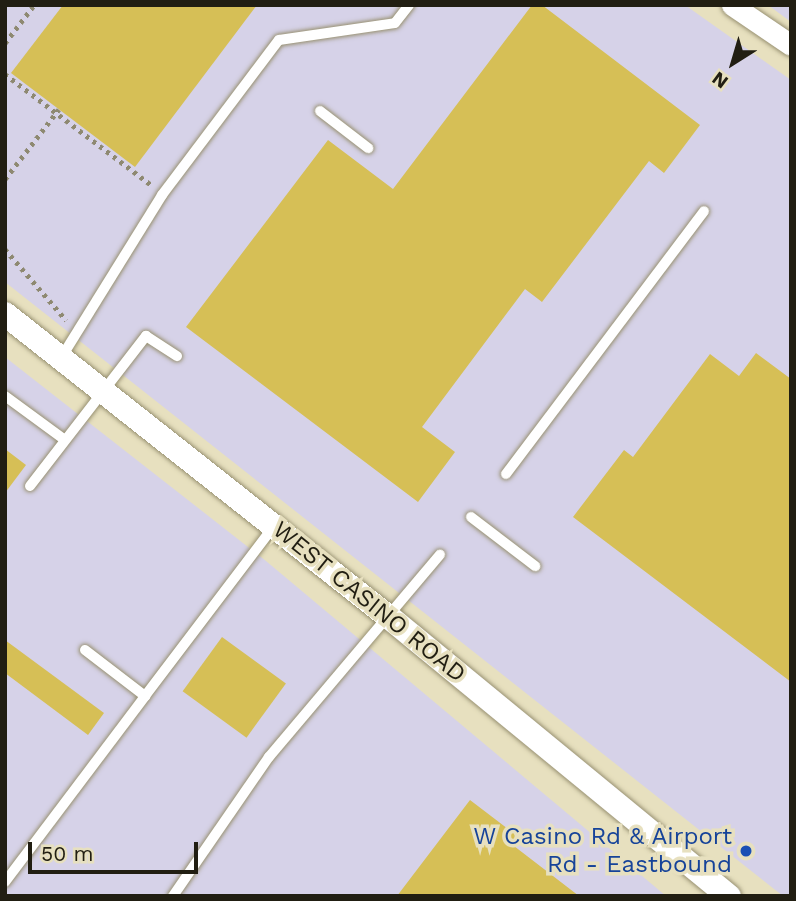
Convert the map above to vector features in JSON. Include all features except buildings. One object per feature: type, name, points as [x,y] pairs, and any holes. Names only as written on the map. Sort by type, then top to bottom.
[{"type":"street","points":[[742,8],[791,45]]},
{"type":"street","name":"WEST CASINO ROAD","points":[[5,314],[390,617],[729,896]]},
{"type":"lane","points":[[61,358],[163,194],[279,40],[396,23],[409,5]]},
{"type":"lane","points":[[320,111],[368,148]]},
{"type":"lane","points":[[506,474],[704,211]]},
{"type":"lane","points":[[30,486],[146,336],[177,356]]},
{"type":"lane","points":[[5,396],[65,440]]},
{"type":"lane","points":[[471,517],[535,566]]},
{"type":"lane","points":[[5,882],[274,526]]},
{"type":"lane","points":[[173,896],[269,757],[440,555]]},
{"type":"lane","points":[[85,650],[145,696]]},
{"type":"path","points":[[5,43],[34,5]]},
{"type":"path","points":[[5,74],[163,194]]},
{"type":"path","points":[[5,179],[57,111]]},
{"type":"path","points":[[5,249],[77,334]]},
{"type":"shaded area","points":[[5,5],[685,5],[791,80],[791,896],[783,896],[5,282]]},
{"type":"shaded area","points":[[768,5],[791,5],[791,22]]},
{"type":"shaded area","points":[[5,357],[266,561],[666,896],[5,896]]},
{"type":"place","name":"W Casino Rd & Airport Rd - Eastbound","points":[[746,851]]}]
